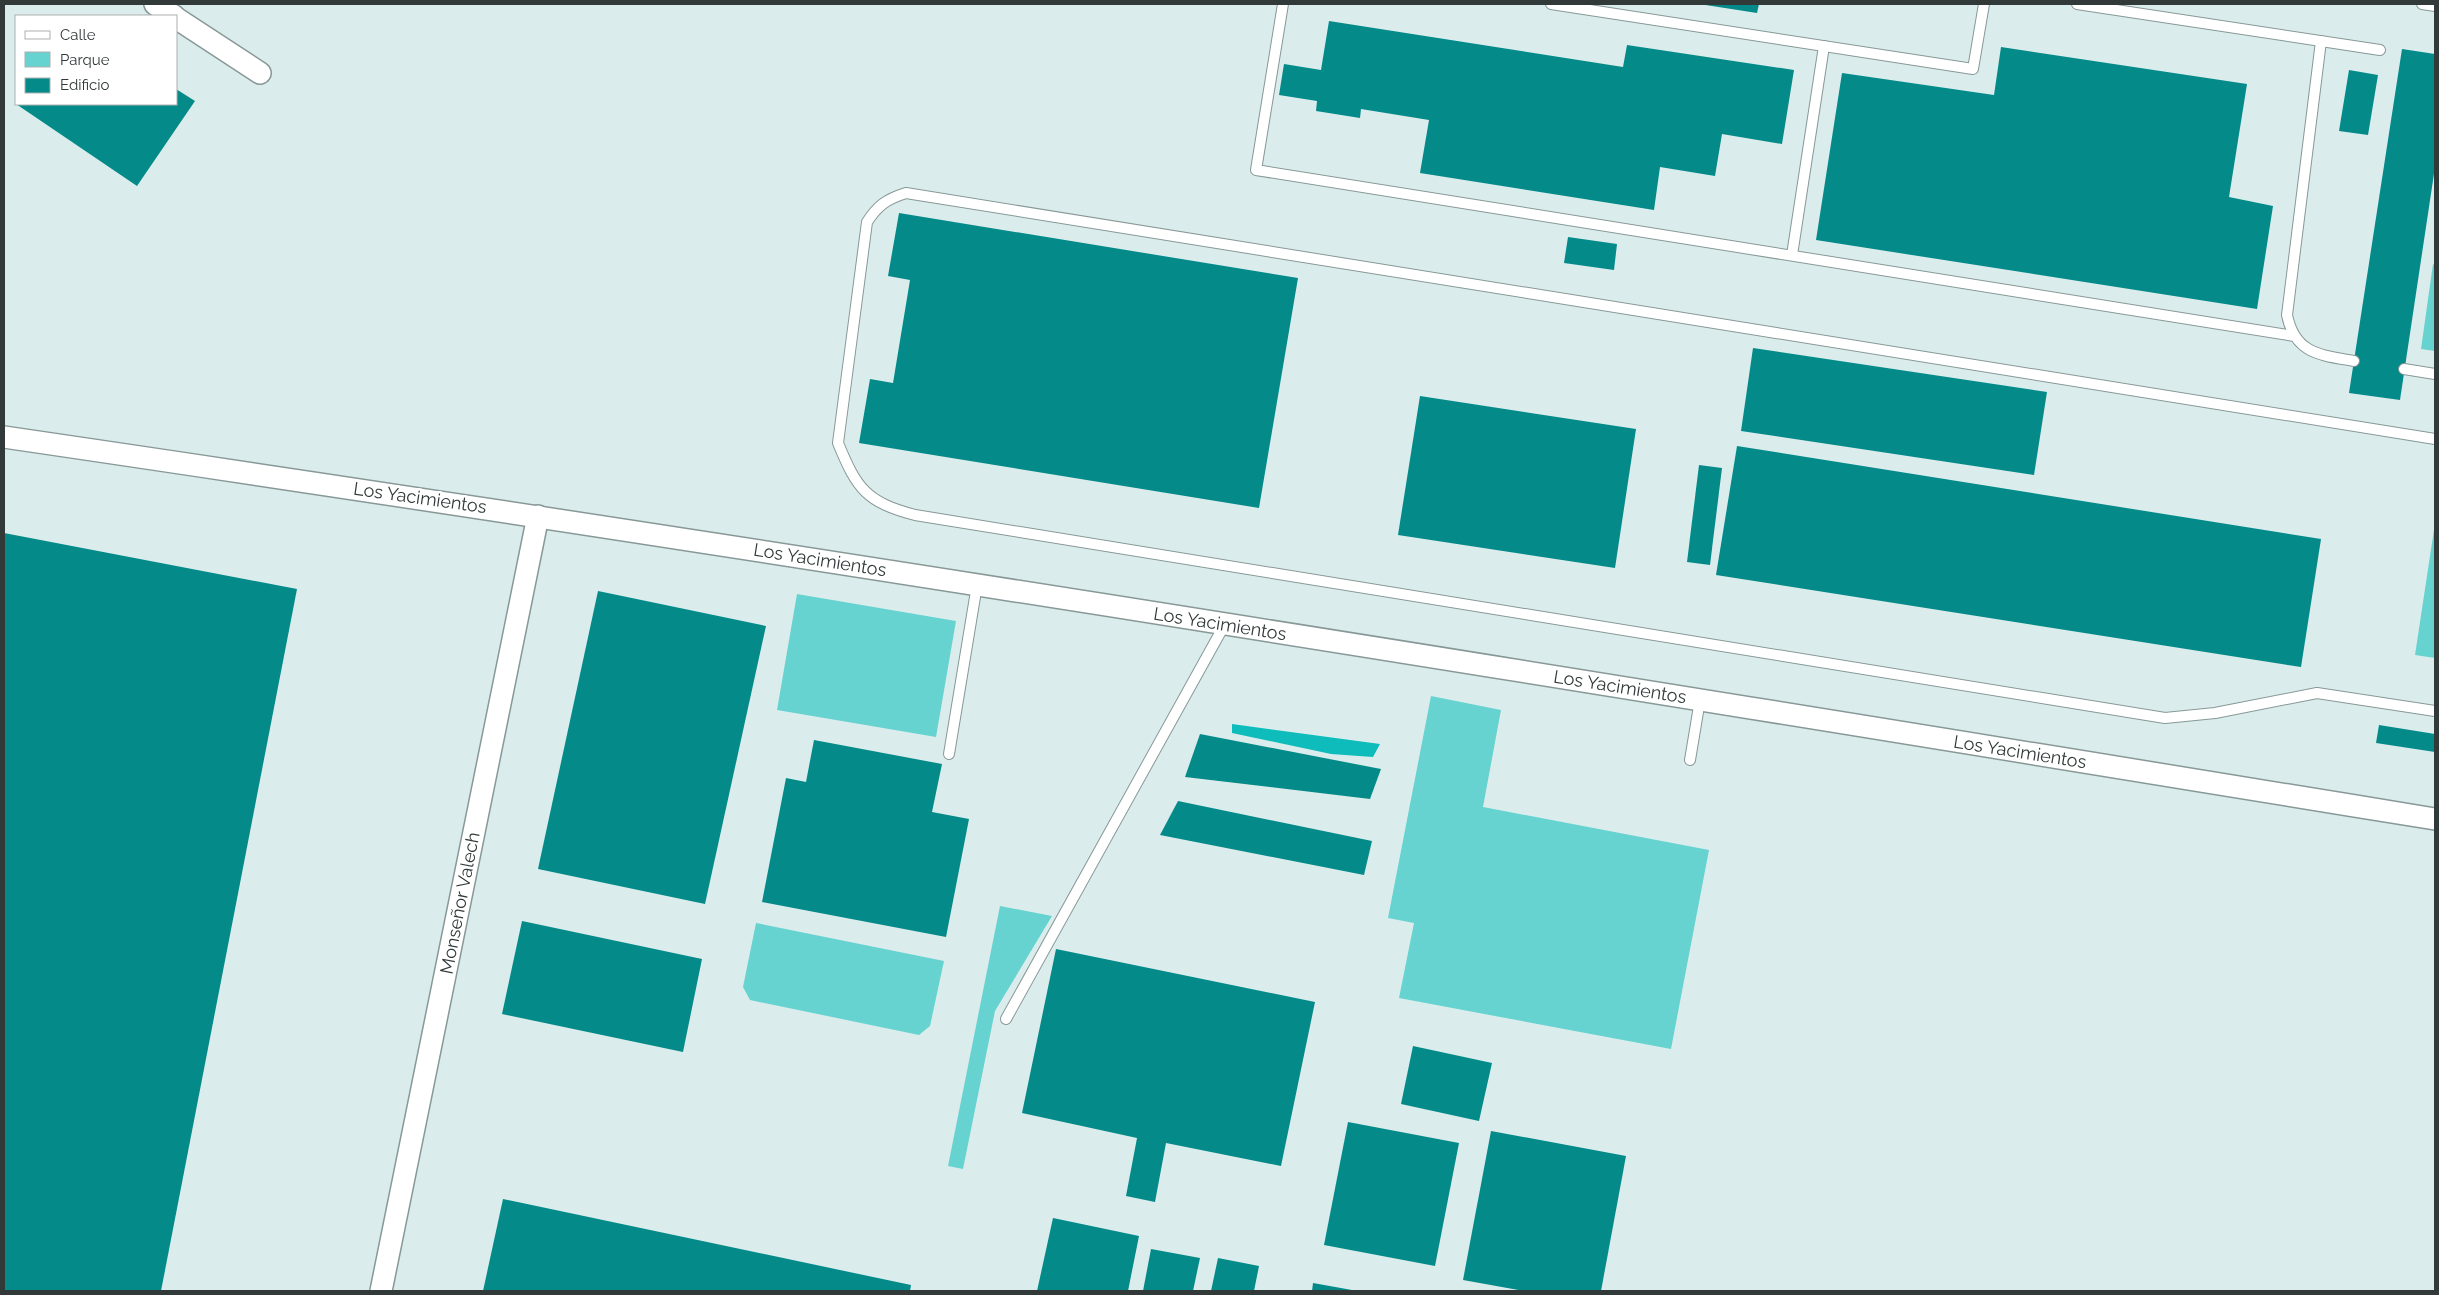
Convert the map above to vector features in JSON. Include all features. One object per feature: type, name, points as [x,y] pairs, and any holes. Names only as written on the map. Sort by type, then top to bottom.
[{"type":"street","points":[[155,4],[172,15]]},
{"type":"street","points":[[176,15],[184,4]]},
{"type":"street","points":[[178,19],[260,73]]},
{"type":"street","name":"Los Yacimientos","points":[[4,438],[538,516],[1226,624],[2435,819]]},
{"type":"street","name":"Monseñor Valech","points":[[381,1291],[538,516]]},
{"type":"lane","points":[[1283,4],[1256,170],[2294,336]]},
{"type":"lane","points":[[1551,4],[1973,69],[1984,4]]},
{"type":"lane","points":[[2077,4],[2380,50]]},
{"type":"lane","points":[[2422,4],[2435,6]]},
{"type":"lane","points":[[2321,41],[2287,315],[2294,336],[2301,344],[2320,356],[2354,361]]},
{"type":"lane","points":[[1792,256],[1824,46]]},
{"type":"lane","points":[[2435,439],[906,193],[888,198],[877,207],[867,222],[838,444],[849,470],[864,493],[893,510],[915,516],[2165,718],[2215,713],[2317,693],[2435,711]]},
{"type":"lane","points":[[2404,369],[2435,374]]},
{"type":"lane","points":[[949,754],[977,585]]},
{"type":"lane","points":[[1006,1019],[1226,624]]},
{"type":"lane","points":[[1690,760],[1700,700]]},
{"type":"green space","points":[[2433,264],[2435,265],[2435,351],[2421,349]]},
{"type":"green space","points":[[2435,523],[2435,658],[2415,655]]},
{"type":"green space","points":[[797,594],[956,621],[936,737],[777,710]]},
{"type":"green space","points":[[1431,696],[1501,710],[1483,807],[1709,850],[1671,1049],[1399,998],[1414,923],[1388,918]]},
{"type":"green space","points":[[1000,906],[1052,916],[995,1011],[963,1169],[948,1166]]},
{"type":"green space","points":[[756,923],[944,961],[930,1026],[919,1035],[750,1000],[743,987]]},
{"type":"shaded area","points":[[1232,724],[1380,744],[1373,757],[1331,754],[1232,733]]},
{"type":"building","points":[[1699,4],[1759,4],[1757,13]]},
{"type":"building","points":[[1329,21],[1623,67],[1627,45],[1794,70],[1782,144],[1722,134],[1715,176],[1660,167],[1654,210],[1420,173],[1429,120],[1361,109],[1360,118],[1316,111],[1317,101],[1279,95],[1284,64],[1321,70]]},
{"type":"building","points":[[2001,47],[2247,84],[2229,197],[2273,206],[2257,309],[1816,240],[1842,73],[1994,95]]},
{"type":"building","points":[[2402,49],[2435,54],[2435,167],[2400,400],[2349,393]]},
{"type":"building","points":[[2349,70],[2378,75],[2368,135],[2339,131]]},
{"type":"building","points":[[178,90],[195,101],[137,186],[17,105],[178,105]]},
{"type":"building","points":[[899,213],[1298,278],[1259,508],[859,443],[870,379],[893,383],[910,280],[888,276]]},
{"type":"building","points":[[1568,237],[1617,244],[1614,270],[1564,263]]},
{"type":"building","points":[[1753,348],[2047,392],[2034,475],[1741,431]]},
{"type":"building","points":[[1420,396],[1636,429],[1615,568],[1398,535]]},
{"type":"building","points":[[1737,446],[2321,539],[2301,667],[1716,575]]},
{"type":"building","points":[[1699,465],[1722,468],[1710,565],[1687,562]]},
{"type":"building","points":[[4,533],[297,589],[161,1291],[4,1291]]},
{"type":"building","points":[[598,591],[766,626],[705,904],[538,869]]},
{"type":"building","points":[[2379,725],[2435,734],[2435,752],[2376,743]]},
{"type":"building","points":[[1200,734],[1381,769],[1370,799],[1185,777]]},
{"type":"building","points":[[814,740],[942,764],[932,812],[969,819],[946,937],[762,902],[786,778],[806,782]]},
{"type":"building","points":[[1178,801],[1372,841],[1364,875],[1160,835]]},
{"type":"building","points":[[522,921],[702,959],[683,1052],[502,1014]]},
{"type":"building","points":[[1056,949],[1315,1002],[1281,1166],[1166,1143],[1155,1202],[1126,1196],[1137,1138],[1022,1113]]},
{"type":"building","points":[[1413,1046],[1492,1063],[1479,1121],[1401,1104]]},
{"type":"building","points":[[1348,1122],[1459,1143],[1435,1266],[1324,1245]]},
{"type":"building","points":[[1491,1131],[1626,1156],[1601,1291],[1524,1291],[1463,1280]]},
{"type":"building","points":[[503,1199],[911,1285],[910,1291],[483,1291]]},
{"type":"building","points":[[1053,1218],[1139,1236],[1128,1291],[1037,1291]]},
{"type":"building","points":[[1151,1249],[1200,1258],[1193,1291],[1143,1291]]},
{"type":"building","points":[[1218,1258],[1259,1266],[1254,1291],[1211,1291]]},
{"type":"building","points":[[1313,1283],[1352,1290],[1312,1291]]}]
